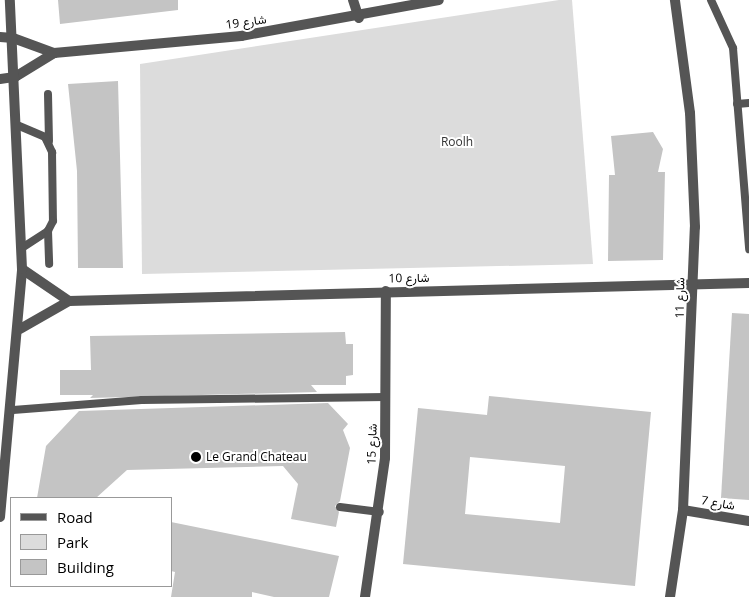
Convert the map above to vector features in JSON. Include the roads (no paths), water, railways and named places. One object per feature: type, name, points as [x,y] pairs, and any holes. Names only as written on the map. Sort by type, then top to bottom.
[{"type":"street","points":[[0,517],[13,410],[20,329],[22,270],[15,77],[10,0]]},
{"type":"street","points":[[354,0],[359,18]]},
{"type":"street","name":"شارع 19","points":[[0,37],[13,38],[54,53],[241,36],[359,18],[439,0]]},
{"type":"street","name":"شارع 11","points":[[670,597],[683,510],[692,284],[694,170],[675,0]]},
{"type":"street","name":"شارع 19","points":[[15,77],[54,53]]},
{"type":"street","points":[[0,79],[15,77]]},
{"type":"street","points":[[22,270],[69,301]]},
{"type":"street","name":"شارع 10","points":[[20,329],[69,301],[386,291],[749,283]]},
{"type":"street","name":"شارع 15","points":[[365,597],[380,512],[386,397],[386,291]]},
{"type":"street","name":"شارع 7","points":[[683,510],[749,521]]},
{"type":"lane","points":[[712,0],[733,48],[749,249]]},
{"type":"lane","points":[[22,248],[48,230],[54,221],[48,94]]},
{"type":"lane","points":[[737,104],[749,103]]},
{"type":"lane","points":[[17,125],[49,141]]},
{"type":"lane","points":[[48,230],[49,264]]},
{"type":"lane","points":[[13,410],[142,400],[386,397]]},
{"type":"lane","points":[[340,507],[380,512]]},
{"type":"place","name":"Le Grand Chateau","points":[[196,457]]},
{"type":"park label","name":"Roolh","points":[[457,142]]}]
